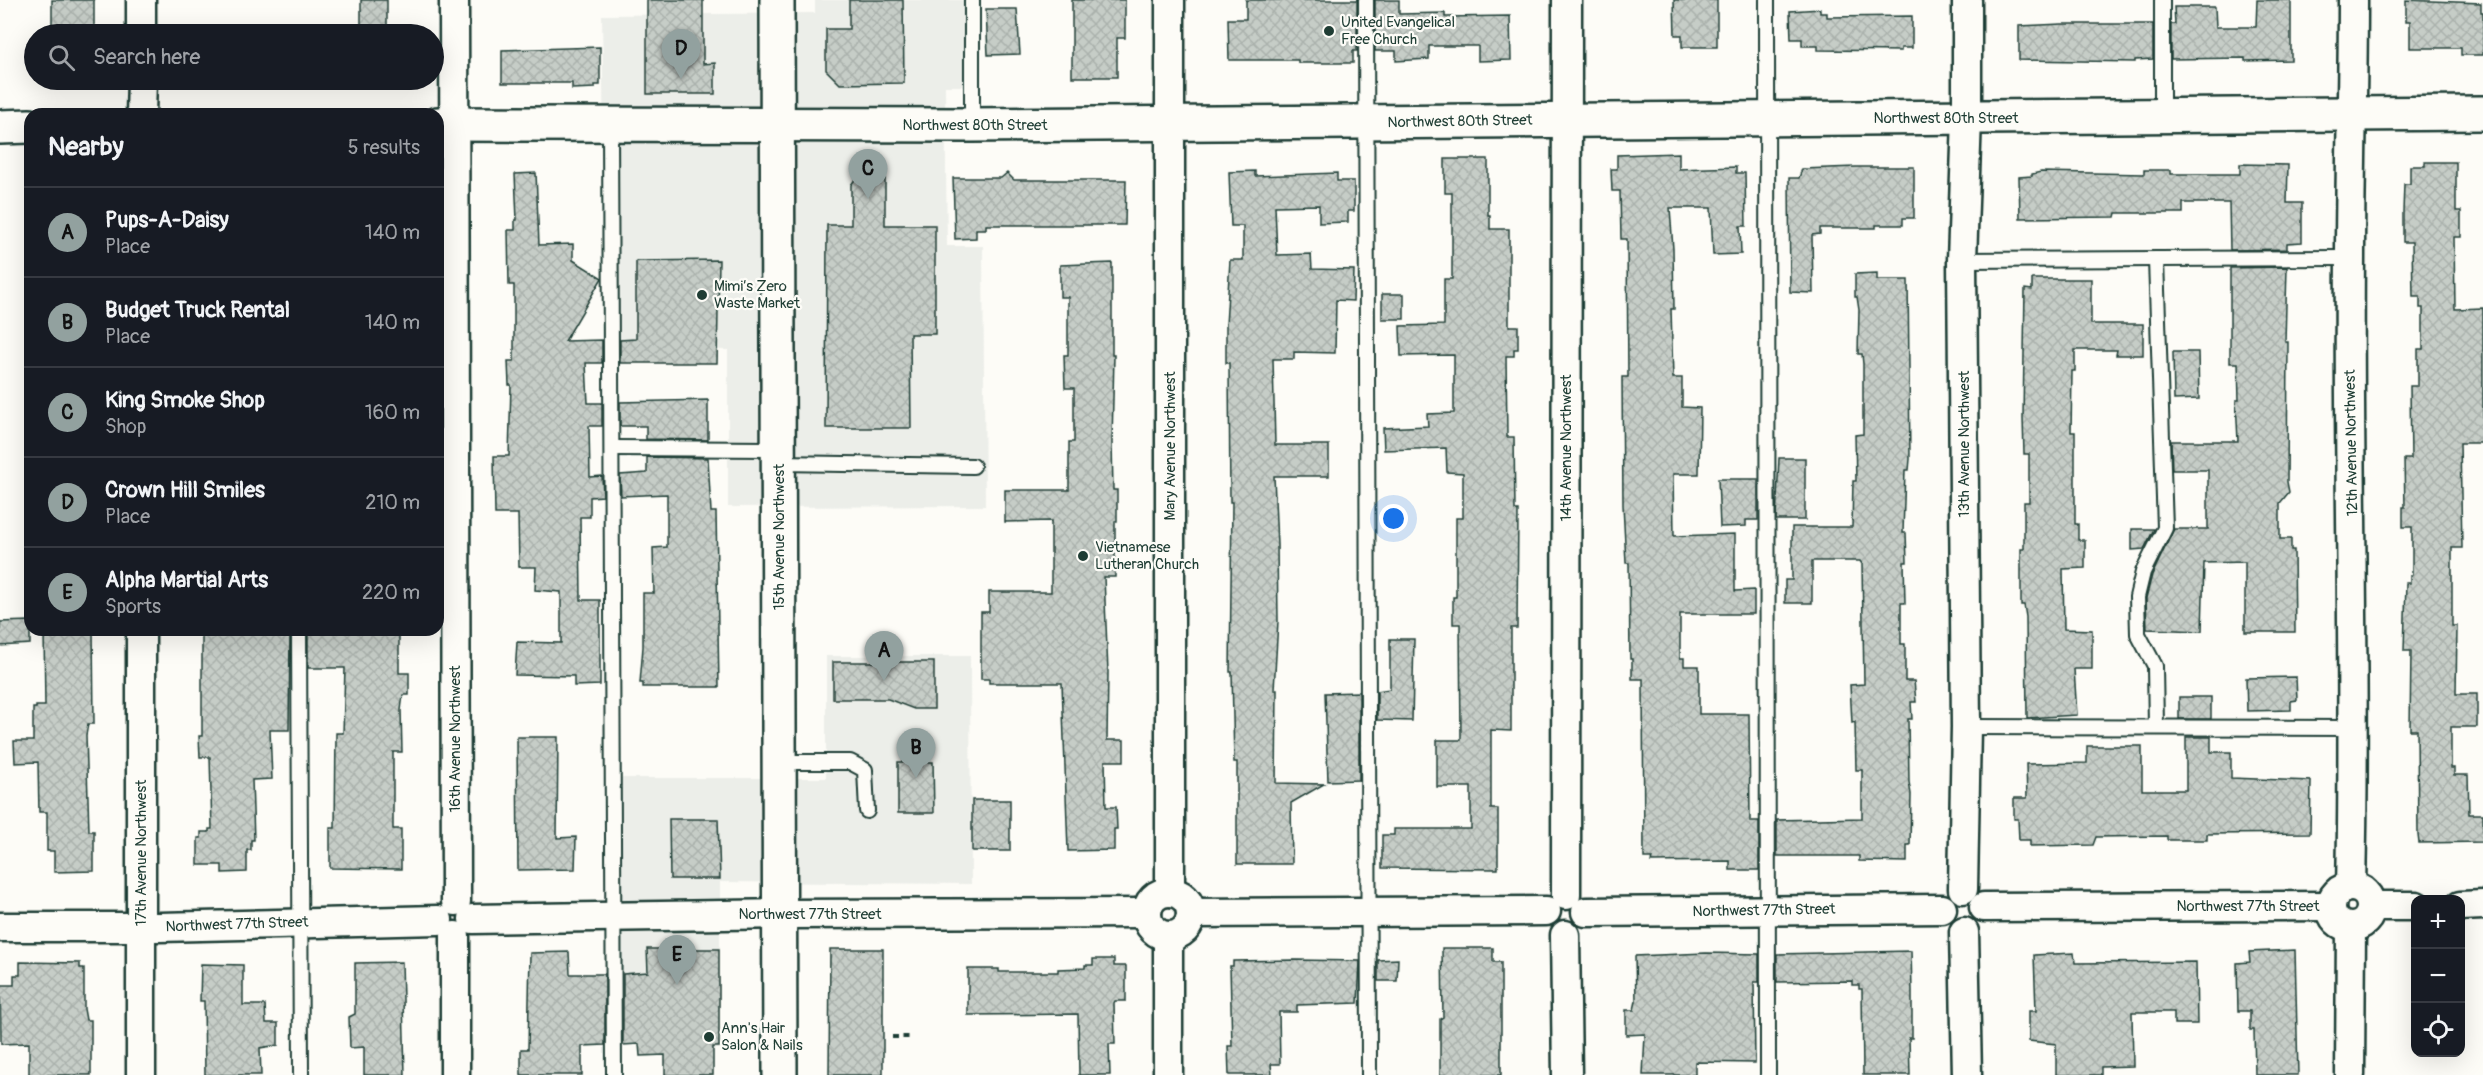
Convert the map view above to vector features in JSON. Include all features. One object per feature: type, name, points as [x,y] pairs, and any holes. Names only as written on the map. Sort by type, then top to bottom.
[{"type":"street","points":[[141,0],[141,24]]},
{"type":"street","name":"16th Avenue Northwest","points":[[454,0],[445,124],[456,1075]]},
{"type":"street","name":"15th Avenue Northwest","points":[[777,0],[780,1075]]},
{"type":"street","name":"Mary Avenue Northwest","points":[[1170,0],[1170,892]]},
{"type":"street","name":"14th Avenue Northwest","points":[[1566,906],[1567,0]]},
{"type":"street","name":"13th Avenue Northwest","points":[[1963,889],[1966,727],[1962,260],[1968,118],[1967,0]]},
{"type":"street","name":"12th Avenue Northwest","points":[[2341,896],[2354,728],[2349,258],[2353,0]]},
{"type":"street","points":[[141,108],[142,90]]},
{"type":"street","name":"Northwest 80th Street","points":[[445,124],[610,122],[1170,124],[2483,113]]},
{"type":"street","points":[[0,127],[24,126]]},
{"type":"street","name":"17th Avenue Northwest","points":[[141,636],[141,1075]]},
{"type":"street","points":[[1963,889],[1978,895],[1984,907],[1984,914],[1977,926],[1964,932],[1950,928],[1942,916],[1947,896],[1963,889]]},
{"type":"street","points":[[2364,891],[2369,896],[2372,906],[2366,922],[2360,926],[2351,928],[2336,921],[2341,896],[2364,891]]},
{"type":"street","points":[[1170,892],[1188,901],[1191,913],[1185,930],[1168,936],[1153,930],[1147,913],[1153,898],[1160,893],[1170,892]]},
{"type":"street","name":"Northwest 77th Street","points":[[1984,907],[2341,896]]},
{"type":"street","points":[[2465,906],[2483,905]]},
{"type":"street","points":[[1566,906],[1550,928],[1565,935],[1568,1075]]},
{"type":"street","name":"Northwest 77th Street","points":[[1191,913],[1369,912],[1566,906],[1766,910],[1942,909]]},
{"type":"street","points":[[2372,906],[2411,906]]},
{"type":"street","name":"Northwest 77th Street","points":[[0,927],[141,927],[781,914],[1147,913]]},
{"type":"street","points":[[2350,1075],[2351,928]]},
{"type":"street","points":[[1964,932],[1967,1075]]},
{"type":"street","points":[[1168,936],[1168,1075]]},
{"type":"lane","points":[[972,0],[972,125]]},
{"type":"lane","points":[[1366,0],[1369,1075]]},
{"type":"lane","points":[[1767,0],[1766,910],[1768,1075]]},
{"type":"lane","points":[[2162,0],[2162,116]]},
{"type":"lane","points":[[610,122],[614,1075]]},
{"type":"lane","points":[[1962,260],[2349,258]]},
{"type":"lane","points":[[2156,260],[2165,528],[2143,572],[2137,597],[2138,634],[2155,666],[2156,728]]},
{"type":"lane","points":[[613,448],[973,466]]},
{"type":"lane","points":[[299,636],[301,1075]]},
{"type":"lane","points":[[1966,727],[2354,728]]},
{"type":"lane","points":[[780,762],[850,762],[865,770],[867,811]]},
{"type":"path","points":[[892,1037],[911,1037]]},
{"type":"shaded area","points":[[815,0],[965,0],[966,86],[945,86],[947,246],[983,246],[985,506],[728,507],[728,350],[607,349],[602,15],[815,13]]},
{"type":"shaded area","points":[[826,656],[970,656],[971,884],[720,882],[720,1049],[701,1049],[699,1001],[610,1003],[607,778],[826,778]]},
{"type":"building","points":[[52,0],[94,0],[94,24],[52,24]]},
{"type":"building","points":[[361,0],[387,0],[387,24],[361,24]]},
{"type":"building","points":[[647,0],[703,0],[703,64],[715,63],[715,94],[647,94]]},
{"type":"building","points":[[849,0],[903,0],[904,83],[840,84],[826,70],[826,29],[849,29]]},
{"type":"building","points":[[1072,0],[1125,0],[1125,38],[1117,38],[1117,77],[1072,77]]},
{"type":"building","points":[[1246,0],[1357,0],[1357,51],[1353,51],[1353,63],[1229,60],[1228,19],[1246,19]]},
{"type":"building","points":[[1375,0],[1399,0],[1399,14],[1445,13],[1445,17],[1510,16],[1511,60],[1478,61],[1478,46],[1429,46],[1429,59],[1396,61],[1396,51],[1375,51]]},
{"type":"building","points":[[1674,0],[1717,0],[1717,47],[1682,47],[1682,35],[1675,35]]},
{"type":"building","points":[[2257,0],[2291,0],[2291,60],[2171,59],[2171,24],[2175,24],[2174,7],[2215,7],[2216,27],[2256,27]]},
{"type":"building","points":[[2406,0],[2481,3],[2483,55],[2461,55],[2461,48],[2410,48],[2410,21],[2406,21]]},
{"type":"building","points":[[986,9],[1017,9],[1020,54],[988,55]]},
{"type":"building","points":[[1820,9],[1820,13],[1827,13],[1827,17],[1912,16],[1912,48],[1901,48],[1901,51],[1818,50],[1818,46],[1802,46],[1802,39],[1791,39],[1790,11]]},
{"type":"building","points":[[2153,24],[2153,59],[2135,60],[2135,62],[2019,60],[2019,26]]},
{"type":"building","points":[[600,47],[600,85],[595,85],[595,88],[572,89],[572,83],[502,83],[502,50]]},
{"type":"building","points":[[1679,153],[1679,169],[1736,167],[1736,173],[1745,173],[1746,226],[1740,226],[1741,254],[1713,255],[1711,208],[1670,208],[1673,249],[1674,309],[1671,309],[1673,378],[1682,378],[1682,407],[1700,408],[1699,474],[1673,474],[1674,536],[1735,534],[1735,591],[1754,590],[1754,614],[1680,614],[1680,658],[1684,658],[1684,666],[1699,666],[1699,714],[1749,714],[1750,821],[1759,821],[1759,870],[1730,870],[1730,861],[1651,862],[1652,858],[1644,858],[1643,679],[1632,679],[1629,563],[1626,563],[1623,505],[1622,377],[1628,377],[1627,239],[1621,239],[1620,191],[1612,191],[1611,169],[1617,169],[1617,155]]},
{"type":"building","points":[[1445,159],[1488,159],[1490,229],[1509,229],[1509,326],[1518,326],[1518,349],[1514,349],[1514,356],[1506,356],[1507,437],[1514,437],[1515,510],[1518,510],[1517,628],[1511,628],[1511,731],[1491,730],[1491,809],[1498,809],[1498,869],[1382,868],[1382,835],[1394,835],[1394,829],[1471,829],[1471,787],[1437,787],[1437,740],[1461,740],[1460,624],[1453,624],[1453,597],[1456,597],[1456,518],[1463,518],[1463,473],[1447,472],[1446,448],[1384,450],[1383,428],[1428,426],[1427,414],[1454,413],[1454,355],[1401,356],[1400,326],[1444,325],[1444,279],[1452,279],[1452,193],[1445,193]]},
{"type":"building","points":[[2425,162],[2456,162],[2456,211],[2461,211],[2461,237],[2454,237],[2455,309],[2483,308],[2483,443],[2460,443],[2462,548],[2452,548],[2452,626],[2457,626],[2456,694],[2477,694],[2477,727],[2451,727],[2451,768],[2454,768],[2454,775],[2468,775],[2469,814],[2483,814],[2483,842],[2419,843],[2418,835],[2417,730],[2410,730],[2411,651],[2404,651],[2406,583],[2410,583],[2410,575],[2412,575],[2412,527],[2403,527],[2403,507],[2405,507],[2404,459],[2411,459],[2410,386],[2418,386],[2418,349],[2423,349],[2423,308],[2420,308],[2420,297],[2413,297],[2412,242],[2403,242],[2403,212],[2404,184],[2410,184],[2410,166],[2425,166]]},
{"type":"building","points":[[2240,164],[2288,165],[2287,203],[2302,203],[2302,242],[2287,243],[2287,249],[2230,250],[2229,203],[2183,203],[2183,213],[2116,213],[2115,217],[2020,218],[2019,177],[2032,176],[2032,174],[2041,172],[2144,174],[2144,170],[2171,170],[2171,174],[2240,174]]},
{"type":"building","points":[[1914,167],[1914,218],[1903,218],[1903,225],[1876,225],[1876,228],[1820,228],[1820,234],[1812,235],[1813,293],[1790,292],[1789,178],[1799,178],[1802,169]]},
{"type":"building","points":[[1255,171],[1255,176],[1337,173],[1337,181],[1354,181],[1354,211],[1348,211],[1348,222],[1319,223],[1319,205],[1275,206],[1277,255],[1311,254],[1312,269],[1354,270],[1353,301],[1336,300],[1335,353],[1294,352],[1294,359],[1273,359],[1275,445],[1329,445],[1329,476],[1274,476],[1278,621],[1274,690],[1277,690],[1276,783],[1324,784],[1291,803],[1292,864],[1237,864],[1237,762],[1234,762],[1232,672],[1230,672],[1232,502],[1230,502],[1229,363],[1226,363],[1226,325],[1230,260],[1243,260],[1243,226],[1231,226],[1229,172]]},
{"type":"building","points":[[536,173],[539,245],[573,244],[573,260],[602,278],[565,341],[602,340],[602,363],[586,363],[588,403],[602,403],[602,426],[589,426],[590,477],[602,476],[603,496],[590,497],[590,517],[580,517],[581,600],[600,600],[600,685],[574,686],[574,676],[515,675],[517,642],[561,643],[561,592],[535,590],[536,567],[519,567],[518,514],[495,514],[494,456],[509,456],[511,385],[509,385],[508,361],[514,361],[514,285],[509,285],[508,230],[515,230],[515,220],[517,220],[515,174]]},
{"type":"building","points":[[1007,173],[1014,180],[1126,180],[1125,225],[986,225],[986,229],[976,229],[976,238],[955,239],[953,178],[1001,178]]},
{"type":"building","points":[[856,178],[885,178],[885,225],[935,225],[935,334],[910,334],[911,428],[826,428],[827,225],[851,225],[851,185]]},
{"type":"building","points":[[719,260],[717,363],[620,363],[620,340],[636,339],[636,261]]},
{"type":"building","points":[[1112,263],[1112,355],[1114,355],[1112,442],[1113,490],[1117,490],[1117,521],[1115,521],[1115,577],[1104,577],[1108,672],[1107,740],[1124,740],[1124,761],[1105,761],[1106,807],[1116,807],[1117,829],[1114,829],[1114,850],[1068,851],[1062,683],[989,683],[989,679],[981,679],[981,612],[989,612],[989,592],[1051,592],[1051,521],[1005,522],[1005,490],[1069,490],[1069,442],[1074,442],[1074,388],[1065,388],[1064,355],[1068,355],[1068,297],[1060,297],[1060,265]]},
{"type":"building","points":[[2287,267],[2285,342],[2288,342],[2287,482],[2289,492],[2280,503],[2280,539],[2291,539],[2291,550],[2294,550],[2295,632],[2245,632],[2245,562],[2204,563],[2202,631],[2147,629],[2146,598],[2152,575],[2174,529],[2208,529],[2208,470],[2172,470],[2171,441],[2238,441],[2236,400],[2239,400],[2238,363],[2230,363],[2230,268]]},
{"type":"building","points":[[1877,273],[1877,280],[1908,280],[1910,459],[1909,470],[1905,470],[1903,533],[1906,533],[1907,562],[1904,562],[1905,603],[1901,603],[1901,644],[1905,644],[1905,681],[1914,681],[1916,702],[1911,702],[1912,719],[1908,719],[1911,794],[1910,845],[1907,845],[1907,862],[1859,861],[1859,856],[1777,856],[1777,820],[1862,818],[1862,770],[1856,770],[1855,722],[1852,723],[1850,685],[1864,684],[1862,564],[1860,561],[1812,561],[1812,603],[1785,603],[1785,580],[1792,580],[1792,527],[1852,527],[1853,481],[1856,481],[1855,435],[1863,434],[1863,364],[1862,354],[1858,354],[1859,310],[1857,297],[1855,297],[1855,274]]},
{"type":"building","points":[[2032,279],[2091,279],[2091,324],[2143,324],[2143,355],[2116,355],[2117,350],[2075,350],[2075,371],[2072,371],[2071,432],[2075,432],[2075,524],[2078,524],[2078,540],[2085,540],[2085,568],[2063,569],[2064,629],[2092,630],[2092,669],[2074,669],[2077,715],[2027,718],[2026,617],[2024,605],[2021,605],[2021,549],[2024,549],[2024,502],[2029,502],[2029,454],[2024,454],[2023,417],[2025,289],[2032,290]]},
{"type":"building","points":[[1382,294],[1404,294],[1404,319],[1382,319]]},
{"type":"building","points":[[2173,352],[2198,352],[2199,399],[2174,400]]},
{"type":"building","points":[[708,400],[708,440],[646,439],[646,426],[620,426],[620,402]]},
{"type":"building","points":[[647,457],[708,458],[711,512],[716,512],[719,687],[643,687],[643,683],[640,683],[643,593],[654,593],[653,548],[667,547],[667,494],[621,496],[620,475],[647,473]]},
{"type":"building","points":[[1779,458],[1805,458],[1805,520],[1776,520]]},
{"type":"building","points":[[1718,479],[1758,479],[1758,520],[1746,520],[1746,526],[1720,527]]},
{"type":"building","points":[[2132,529],[2154,529],[2144,549],[2132,550]]},
{"type":"building","points":[[24,621],[24,636],[30,636],[30,644],[0,646],[0,622]]},
{"type":"building","points":[[44,636],[93,636],[94,724],[88,724],[86,735],[89,831],[94,831],[94,871],[54,872],[54,851],[47,851],[47,812],[39,812],[38,762],[15,763],[14,741],[33,741],[33,708],[45,706]]},
{"type":"building","points":[[202,636],[290,636],[289,730],[270,730],[272,779],[252,780],[254,840],[251,840],[251,850],[247,850],[247,872],[222,873],[222,865],[198,865],[198,838],[201,838],[201,832],[209,832],[209,829],[212,829],[210,757],[200,757],[199,736],[202,736]]},
{"type":"building","points":[[308,636],[399,636],[399,673],[409,673],[409,695],[403,695],[401,710],[402,752],[393,752],[393,829],[401,829],[401,869],[330,868],[330,828],[335,828],[336,733],[343,733],[345,668],[308,668]]},
{"type":"building","points":[[1390,639],[1414,639],[1412,721],[1377,720],[1377,691],[1390,689]]},
{"type":"building","points":[[833,662],[934,662],[934,709],[914,709],[888,699],[833,699]]},
{"type":"building","points":[[2296,677],[2297,700],[2291,701],[2291,710],[2247,711],[2246,678]]},
{"type":"building","points":[[1359,692],[1359,780],[1328,781],[1325,693]]},
{"type":"building","points":[[2179,697],[2211,697],[2211,719],[2179,719]]},
{"type":"building","points":[[517,737],[558,737],[557,838],[576,837],[575,869],[518,870]]},
{"type":"building","points":[[2186,737],[2211,737],[2211,752],[2231,752],[2231,778],[2311,781],[2310,833],[2207,834],[2207,840],[2167,840],[2167,836],[2096,837],[2093,845],[2030,846],[2030,840],[2019,840],[2018,819],[2014,819],[2014,798],[2027,798],[2026,764],[2087,763],[2087,746],[2142,746],[2142,790],[2186,790]]},
{"type":"building","points":[[898,762],[933,762],[934,813],[898,813]]},
{"type":"building","points":[[972,800],[1010,800],[1010,851],[972,851]]},
{"type":"building","points":[[669,819],[718,819],[720,879],[670,879]]},
{"type":"building","points":[[1442,948],[1493,948],[1493,962],[1501,962],[1501,1075],[1440,1075],[1440,1019],[1443,1017]]},
{"type":"building","points":[[647,949],[719,949],[719,1047],[713,1047],[713,1075],[665,1075],[665,1055],[640,1056],[639,1044],[623,1045],[623,974],[648,972]]},
{"type":"building","points":[[830,949],[883,949],[883,1075],[829,1075]]},
{"type":"building","points":[[2295,950],[2298,1075],[2255,1075],[2254,1030],[2250,1030],[2250,1011],[2238,1011],[2237,963],[2250,962],[2249,952]]},
{"type":"building","points":[[1911,951],[1910,1075],[1863,1075],[1862,989],[1859,989],[1859,985],[1852,985],[1852,981],[1777,982],[1777,954]]},
{"type":"building","points":[[569,952],[570,974],[605,974],[605,1045],[582,1046],[582,1075],[521,1075],[521,1049],[528,1049],[530,953]]},
{"type":"building","points":[[1706,953],[1759,954],[1759,982],[1754,982],[1755,1063],[1695,1062],[1695,1075],[1643,1075],[1645,1034],[1626,1035],[1626,1010],[1634,1010],[1636,1001],[1635,956]]},
{"type":"building","points":[[2074,953],[2075,963],[2196,962],[2197,1024],[2174,1024],[2174,1012],[2132,1012],[2133,1066],[2101,1067],[2101,1075],[2056,1075],[2056,1044],[2029,1041],[2029,1011],[2036,1011],[2034,955]]},
{"type":"building","points":[[1093,959],[1114,959],[1114,966],[1126,966],[1126,1001],[1115,1001],[1114,1003],[1115,1044],[1109,1044],[1110,1075],[1079,1075],[1078,1014],[968,1015],[968,969],[999,969],[999,972],[1058,972],[1058,969],[1085,968],[1085,965],[1093,965]]},
{"type":"building","points":[[1398,959],[1397,981],[1378,981],[1378,960]]},
{"type":"building","points":[[1233,961],[1360,961],[1358,1003],[1297,1005],[1297,1012],[1279,1012],[1280,1064],[1271,1064],[1272,1075],[1229,1075],[1228,1046],[1232,1046],[1230,966],[1233,966]]},
{"type":"building","points":[[20,962],[80,963],[80,968],[84,968],[84,1009],[86,1020],[91,1020],[91,1075],[29,1075],[29,1043],[1,1044],[0,985],[14,985],[14,975],[20,975]]},
{"type":"building","points":[[402,962],[405,1075],[364,1075],[364,1047],[350,1048],[349,1017],[355,1014],[355,963]]},
{"type":"building","points":[[201,964],[243,965],[243,1005],[265,1005],[266,1023],[278,1023],[278,1045],[260,1048],[261,1075],[205,1075],[204,1001],[200,1001]]},
{"type":"place","name":"United Evangelical Free Church","points":[[1329,31]]},
{"type":"place","name":"Crown Hill Smiles","points":[[681,79]]},
{"type":"place","name":"King Smoke Shop","points":[[868,199]]},
{"type":"place","name":"Mimi’s Zero Waste Market","points":[[702,295]]},
{"type":"place","name":"Vietnamese Lutheran Church","points":[[1083,556]]},
{"type":"place","name":"Pups-A-Daisy","points":[[884,681]]},
{"type":"place","name":"Budget Truck Rental","points":[[916,778]]},
{"type":"place","name":"Alpha Martial Arts","points":[[677,985]]},
{"type":"place","name":"Ann's Hair Salon & Nails","points":[[709,1037]]}]
